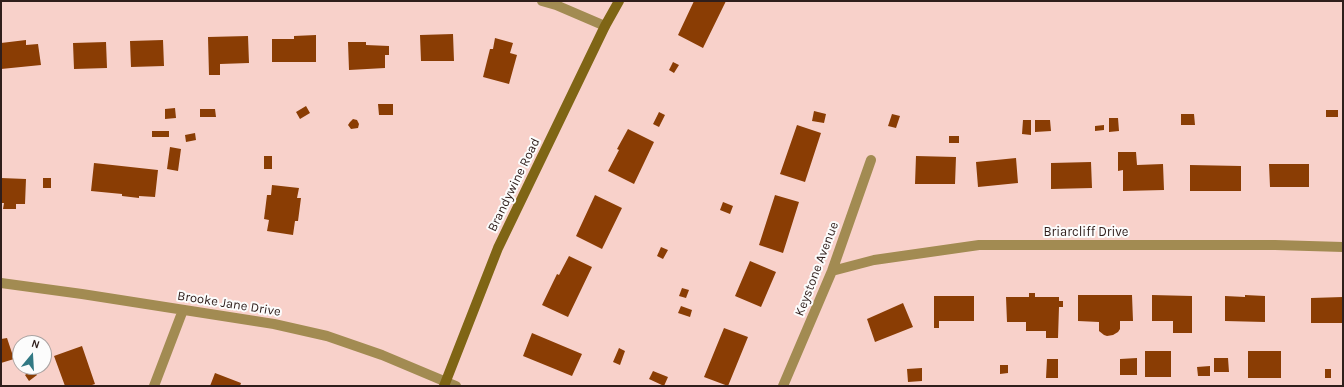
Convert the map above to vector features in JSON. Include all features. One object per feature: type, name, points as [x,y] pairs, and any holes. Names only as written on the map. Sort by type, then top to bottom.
[{"type":"main road","name":"Brandywine Road","points":[[445,384],[498,248],[605,26],[619,1]]},
{"type":"street","points":[[542,1],[556,5],[605,26]]},
{"type":"street","name":"Keystone Avenue","points":[[784,386],[832,270],[871,160]]},
{"type":"street","name":"Briarcliff Drive","points":[[832,270],[874,260],[978,245],[1274,245],[1343,247]]},
{"type":"street","name":"Brooke Jane Drive","points":[[1,283],[274,324],[328,336],[382,355],[445,384],[456,386]]},
{"type":"street","points":[[154,386],[183,310]]},
{"type":"building","points":[[694,1],[726,1],[703,48],[678,35]]},
{"type":"building","points":[[453,34],[454,61],[421,61],[420,35]]},
{"type":"building","points":[[316,35],[316,62],[272,62],[272,39],[294,39],[294,36]]},
{"type":"building","points":[[248,36],[249,63],[220,64],[220,75],[209,75],[208,37]]},
{"type":"building","points":[[495,38],[513,43],[510,53],[517,55],[509,84],[483,77],[490,49],[493,49]]},
{"type":"building","points":[[26,40],[26,45],[38,44],[41,65],[1,69],[1,43]]},
{"type":"building","points":[[163,40],[164,66],[131,67],[130,41]]},
{"type":"building","points":[[106,42],[107,68],[74,69],[73,43]]},
{"type":"building","points":[[348,42],[366,42],[366,45],[389,46],[389,55],[385,55],[385,68],[349,70]]},
{"type":"building","points":[[673,62],[679,65],[674,73],[669,70]]},
{"type":"building","points":[[378,104],[393,104],[393,115],[379,115]]},
{"type":"building","points":[[306,106],[310,113],[300,119],[296,112]]},
{"type":"building","points":[[175,108],[176,118],[165,119],[165,109]]},
{"type":"building","points":[[200,109],[215,109],[216,117],[200,117]]},
{"type":"building","points":[[1326,110],[1338,110],[1338,117],[1326,117]]},
{"type":"building","points":[[814,111],[826,114],[824,123],[812,121]]},
{"type":"building","points":[[659,112],[665,115],[659,127],[653,124]]},
{"type":"building","points":[[892,114],[900,116],[896,128],[888,126]]},
{"type":"building","points":[[1181,114],[1194,114],[1195,125],[1181,125]]},
{"type":"building","points":[[1109,118],[1118,118],[1119,131],[1109,132]]},
{"type":"building","points":[[353,119],[357,120],[359,124],[358,128],[351,129],[348,125]]},
{"type":"building","points":[[1023,120],[1031,120],[1031,135],[1022,134]]},
{"type":"building","points":[[1035,120],[1050,120],[1051,131],[1035,132]]},
{"type":"building","points":[[797,125],[821,133],[805,182],[780,174]]},
{"type":"building","points":[[1104,125],[1104,130],[1095,131],[1095,126]]},
{"type":"building","points":[[628,129],[654,142],[634,184],[608,171],[619,150],[617,149]]},
{"type":"building","points":[[152,131],[169,131],[169,137],[152,137]]},
{"type":"building","points":[[195,133],[196,140],[186,142],[185,135]]},
{"type":"building","points":[[949,136],[959,136],[959,143],[949,143]]},
{"type":"building","points":[[170,147],[181,149],[178,171],[167,169]]},
{"type":"building","points":[[1118,152],[1136,152],[1137,165],[1163,164],[1164,190],[1123,191],[1123,170],[1118,171]]},
{"type":"building","points":[[264,156],[272,156],[272,169],[264,169]]},
{"type":"building","points":[[916,156],[956,157],[955,184],[915,184]]},
{"type":"building","points":[[1016,158],[1018,183],[978,187],[976,162]]},
{"type":"building","points":[[1091,162],[1092,188],[1051,189],[1051,163]]},
{"type":"building","points":[[94,163],[158,170],[155,197],[139,196],[139,198],[122,196],[122,194],[91,191]]},
{"type":"building","points":[[1269,164],[1309,164],[1309,187],[1270,187]]},
{"type":"building","points":[[1190,165],[1241,166],[1241,191],[1190,191]]},
{"type":"building","points":[[1,178],[26,179],[25,204],[16,204],[16,209],[3,209],[4,203],[1,203]]},
{"type":"building","points":[[43,178],[51,178],[51,188],[43,188]]},
{"type":"building","points":[[272,185],[299,188],[297,198],[301,198],[298,221],[295,221],[293,235],[267,231],[269,220],[264,219],[267,195],[271,195]]},
{"type":"building","points":[[595,195],[622,208],[602,249],[576,236]]},
{"type":"building","points":[[775,195],[799,202],[783,253],[759,245]]},
{"type":"building","points":[[723,202],[733,206],[730,214],[720,210]]},
{"type":"building","points":[[661,247],[668,250],[663,259],[657,256]]},
{"type":"building","points":[[569,256],[592,267],[568,317],[542,305],[557,274],[559,275]]},
{"type":"building","points":[[750,261],[776,272],[761,307],[735,296]]},
{"type":"building","points":[[682,288],[689,290],[686,298],[679,296]]},
{"type":"building","points":[[1029,293],[1035,293],[1035,297],[1059,297],[1059,301],[1063,301],[1063,307],[1059,307],[1058,338],[1046,338],[1046,331],[1026,331],[1026,322],[1007,322],[1006,297],[1029,297]]},
{"type":"building","points":[[1078,295],[1132,295],[1133,321],[1120,321],[1120,329],[1118,332],[1113,335],[1104,335],[1099,331],[1099,322],[1078,321]]},
{"type":"building","points":[[1152,295],[1192,296],[1192,333],[1173,333],[1173,321],[1152,321]]},
{"type":"building","points":[[1245,295],[1265,296],[1265,322],[1225,321],[1225,296],[1245,297]]},
{"type":"building","points":[[934,296],[974,296],[974,321],[939,321],[939,328],[934,328]]},
{"type":"building","points":[[1343,297],[1343,323],[1311,323],[1311,298]]},
{"type":"building","points":[[903,303],[913,327],[875,342],[867,319]]},
{"type":"building","points":[[681,306],[692,310],[690,317],[678,313]]},
{"type":"building","points":[[724,328],[748,337],[728,386],[704,377]]},
{"type":"building","points":[[532,333],[582,354],[572,376],[523,356]]},
{"type":"building","points":[[7,338],[12,353],[12,360],[1,363],[1,339]]},
{"type":"building","points":[[82,346],[95,384],[89,386],[65,386],[54,356]]},
{"type":"building","points":[[619,348],[625,351],[620,365],[613,362]]},
{"type":"building","points":[[1145,351],[1171,351],[1171,377],[1145,377]]},
{"type":"building","points":[[1248,351],[1281,351],[1281,378],[1248,378]]},
{"type":"building","points":[[1137,358],[1137,375],[1120,375],[1120,359]]},
{"type":"building","points":[[1214,358],[1228,358],[1229,372],[1214,372]]},
{"type":"building","points":[[1047,359],[1058,359],[1058,378],[1046,378]]},
{"type":"building","points":[[1000,365],[1008,365],[1008,373],[1000,374]]},
{"type":"building","points":[[1210,366],[1210,376],[1198,376],[1197,367]]},
{"type":"building","points":[[922,368],[922,381],[908,382],[907,369]]},
{"type":"building","points":[[1325,369],[1331,369],[1331,378],[1325,378]]},
{"type":"building","points":[[653,371],[668,377],[664,386],[649,379]]},
{"type":"building","points":[[215,373],[241,383],[240,386],[210,386]]},
{"type":"building","points":[[25,375],[37,375],[29,381]]}]
